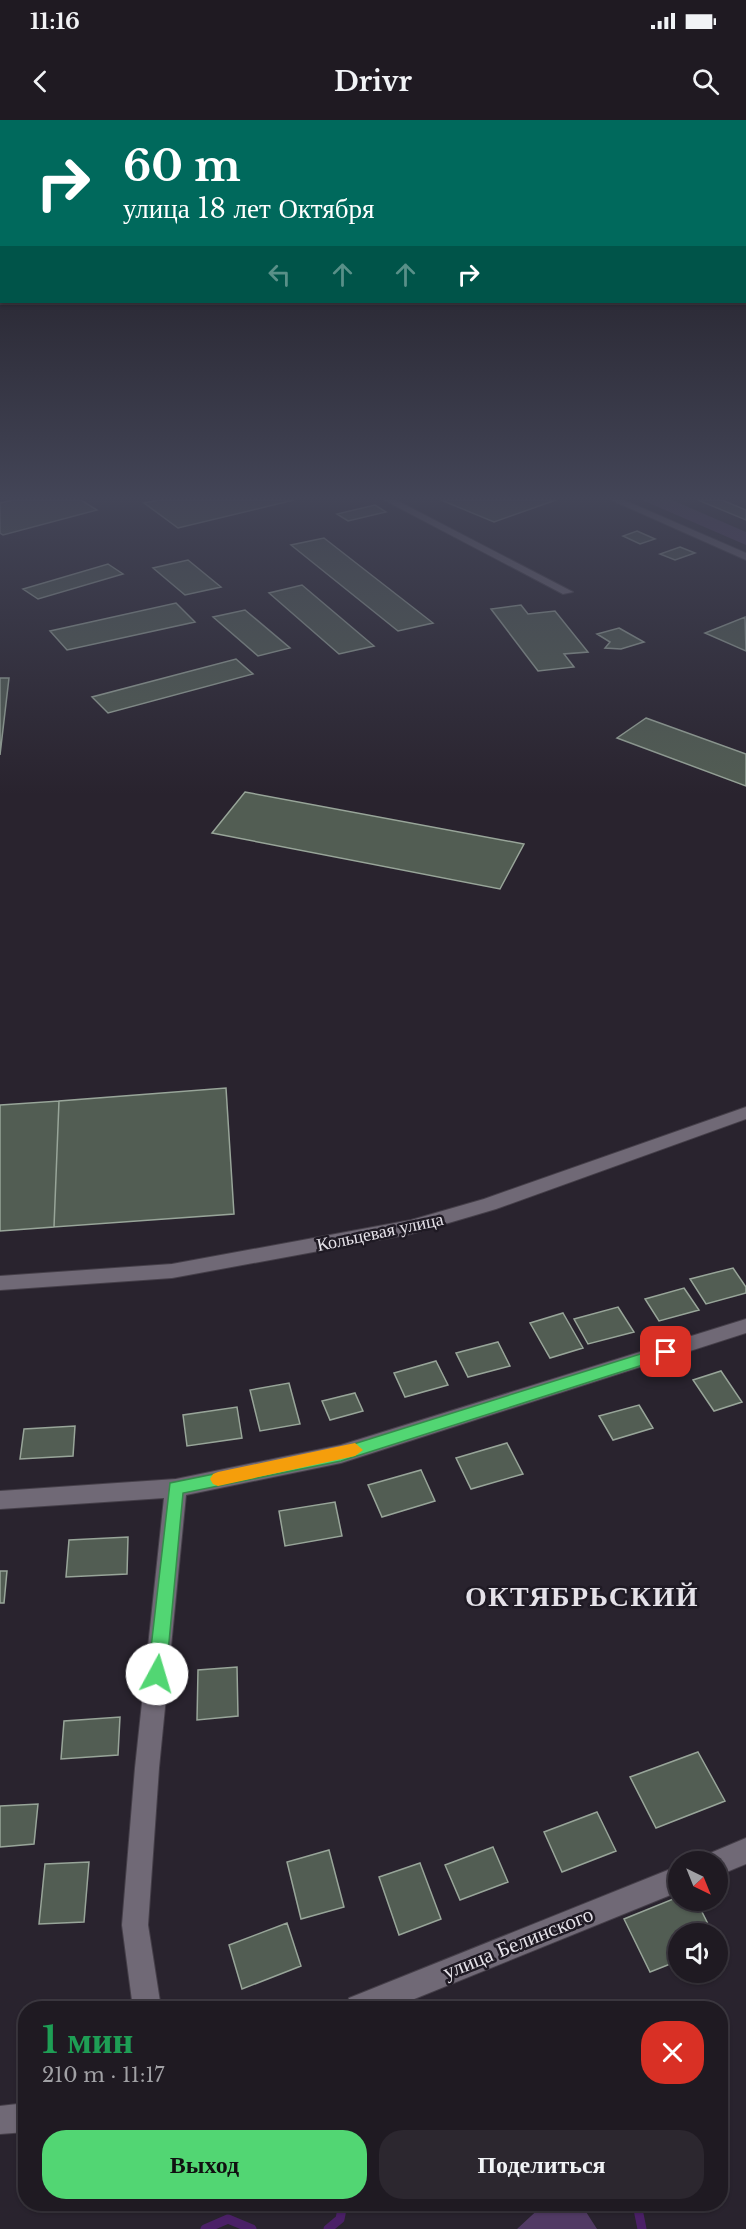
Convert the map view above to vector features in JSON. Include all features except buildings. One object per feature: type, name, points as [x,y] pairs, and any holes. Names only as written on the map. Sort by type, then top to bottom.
[{"type":"street","name":"Кольцевая улица","points":[[0,1283],[172,1271],[411,1227],[490,1204],[746,1113]]},
{"type":"street","points":[[0,1500],[176,1488],[341,1454],[746,1326]]},
{"type":"street","points":[[146,2001],[135,1925],[147,1768],[176,1488]]},
{"type":"street","points":[[728,1858],[746,1851]]},
{"type":"street","name":"улица Белинского","points":[[376,2001],[668,1883]]},
{"type":"street","points":[[0,2120],[18,2118]]},
{"type":"shaded area","points":[[536,2211],[585,2211],[597,2229],[517,2229]]},
{"type":"waterway","points":[[328,2229],[340,2219],[342,2211]]},
{"type":"waterway","points":[[638,2211],[642,2229]]},
{"type":"waterway","points":[[205,2229],[228,2219],[252,2229]]},
{"type":"slow traffic","points":[[218,1479],[355,1450]]},
{"type":"district","name":"ОКТЯБРЬСКИЙ","points":[[582,1596]]},
{"type":"route","points":[[157,1674],[176,1488],[341,1454],[666,1352]]}]
